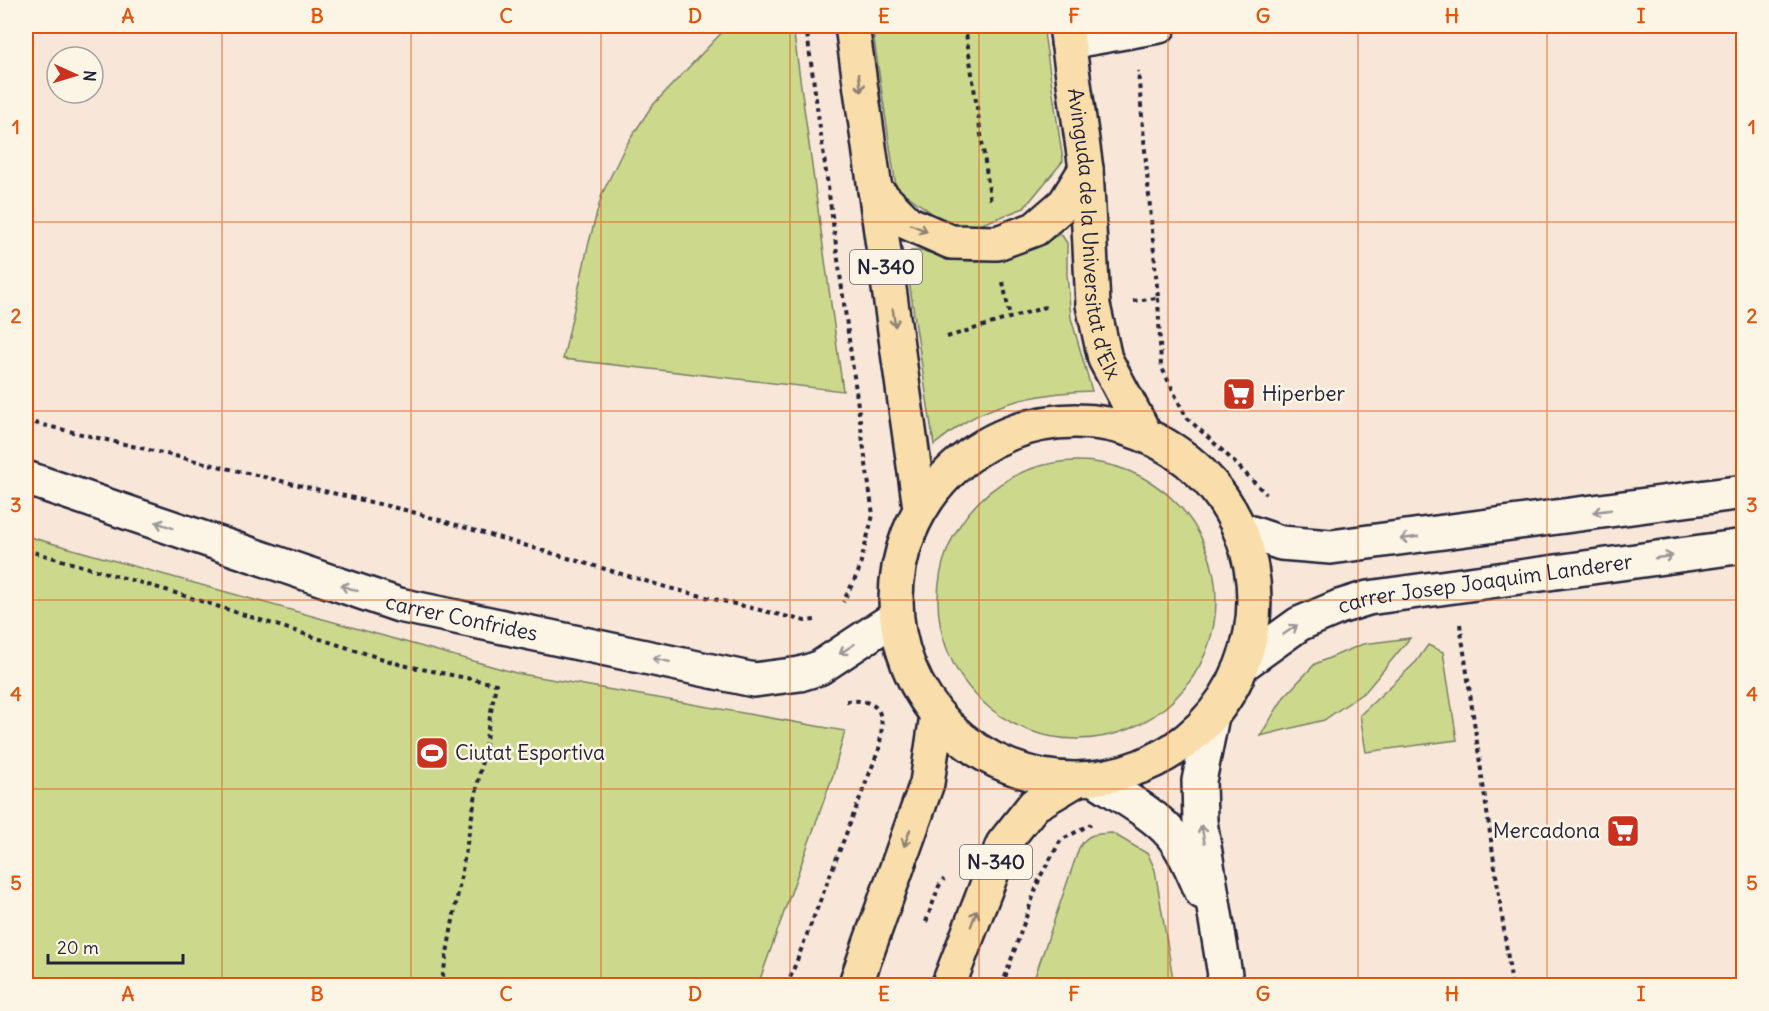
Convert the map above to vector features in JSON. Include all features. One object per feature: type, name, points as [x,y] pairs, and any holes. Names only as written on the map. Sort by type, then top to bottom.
[{"type":"highway","name":"N-340","points":[[852,26],[920,508]]},
{"type":"highway","name":"Avinguda de la Universitat d'Elx","points":[[1067,34],[1086,169],[1093,305],[1105,359],[1145,434]]},
{"type":"highway","name":"N-340","points":[[875,190],[908,223],[951,242],[997,243],[1035,229],[1065,203],[1086,169]]},
{"type":"highway","name":"N-340","points":[[948,986],[1003,844],[1034,805],[1086,779],[1129,771],[1160,758],[1188,739],[1212,716],[1229,691],[1242,665],[1253,620],[1252,573],[1240,529],[1223,498],[1202,472],[1175,450],[1145,434],[1104,422],[1060,420],[1018,429],[980,447],[947,474],[920,508],[904,543],[896,579],[896,617],[903,652],[917,685],[937,715],[971,747],[1012,769],[1086,779]]},
{"type":"highway","points":[[855,986],[927,783],[937,715]]},
{"type":"street","points":[[1067,34],[1158,26]]},
{"type":"street","name":"carrer Confrides","points":[[26,478],[399,605],[754,680],[800,674],[819,668],[896,617]]},
{"type":"street","points":[[1240,529],[1281,543],[1331,548],[1743,492]]},
{"type":"street","name":"carrer Josep Joaquim Landerer","points":[[1242,665],[1299,624],[1339,607],[1368,598],[1743,546]]},
{"type":"street","points":[[1212,716],[1199,781],[1200,822],[1224,980]]},
{"type":"street","points":[[1086,779],[1143,811],[1170,833],[1188,860],[1204,895],[1224,980]]},
{"type":"path","points":[[806,26],[873,515],[858,573],[839,609]]},
{"type":"path","points":[[965,26],[992,208]]},
{"type":"path","points":[[1138,67],[1158,298],[1161,366],[1186,417],[1250,477],[1270,500]]},
{"type":"path","points":[[1002,276],[1010,317]]},
{"type":"path","points":[[1128,302],[1158,298]]},
{"type":"path","points":[[946,337],[1049,306]]},
{"type":"path","points":[[26,421],[409,511],[669,588],[805,621],[819,620]]},
{"type":"path","points":[[26,550],[166,590],[402,665],[496,684],[441,986]]},
{"type":"path","points":[[1458,613],[1512,986]]},
{"type":"path","points":[[787,986],[879,749],[883,723],[881,714],[871,704],[862,701],[840,702]]},
{"type":"path","points":[[1002,986],[1040,877],[1061,840],[1091,824],[1101,823]]},
{"type":"green space","points":[[728,26],[793,28],[843,391],[563,359],[602,194],[625,147],[651,107]]},
{"type":"green space","points":[[872,26],[1043,26],[1063,161],[1024,208],[959,233],[896,187]]},
{"type":"green space","points":[[1061,234],[1067,243],[1071,318],[1092,391],[1043,395],[994,408],[965,422],[934,445],[906,261],[911,251],[970,261],[987,260],[1021,253]]},
{"type":"green space","points":[[1077,461],[1104,464],[1130,472],[1154,485],[1175,502],[1192,523],[1205,547],[1213,573],[1216,600],[1213,627],[1205,653],[1192,677],[1175,698],[1154,715],[1130,728],[1104,736],[1077,739],[1050,736],[1024,728],[1000,715],[979,698],[962,677],[949,653],[941,627],[938,600],[941,573],[949,547],[962,523],[979,502],[1000,485],[1024,472],[1050,464]]},
{"type":"green space","name":"Ciutat Esportiva","points":[[26,536],[516,673],[845,731],[833,775],[758,985],[26,985]]},
{"type":"green space","points":[[1410,638],[1366,691],[1324,720],[1260,736],[1284,697],[1315,664],[1363,644]]},
{"type":"green space","points":[[1428,645],[1443,652],[1457,740],[1366,752],[1360,715],[1416,662]]},
{"type":"green space","points":[[1112,833],[1148,854],[1155,870],[1174,985],[1032,985],[1079,848],[1092,835]]},
{"type":"place","name":"Hiperber","points":[[1239,394]]},
{"type":"place","name":"Ciutat Esportiva","points":[[432,753]]},
{"type":"place","name":"Mercadona","points":[[1623,831]]}]
